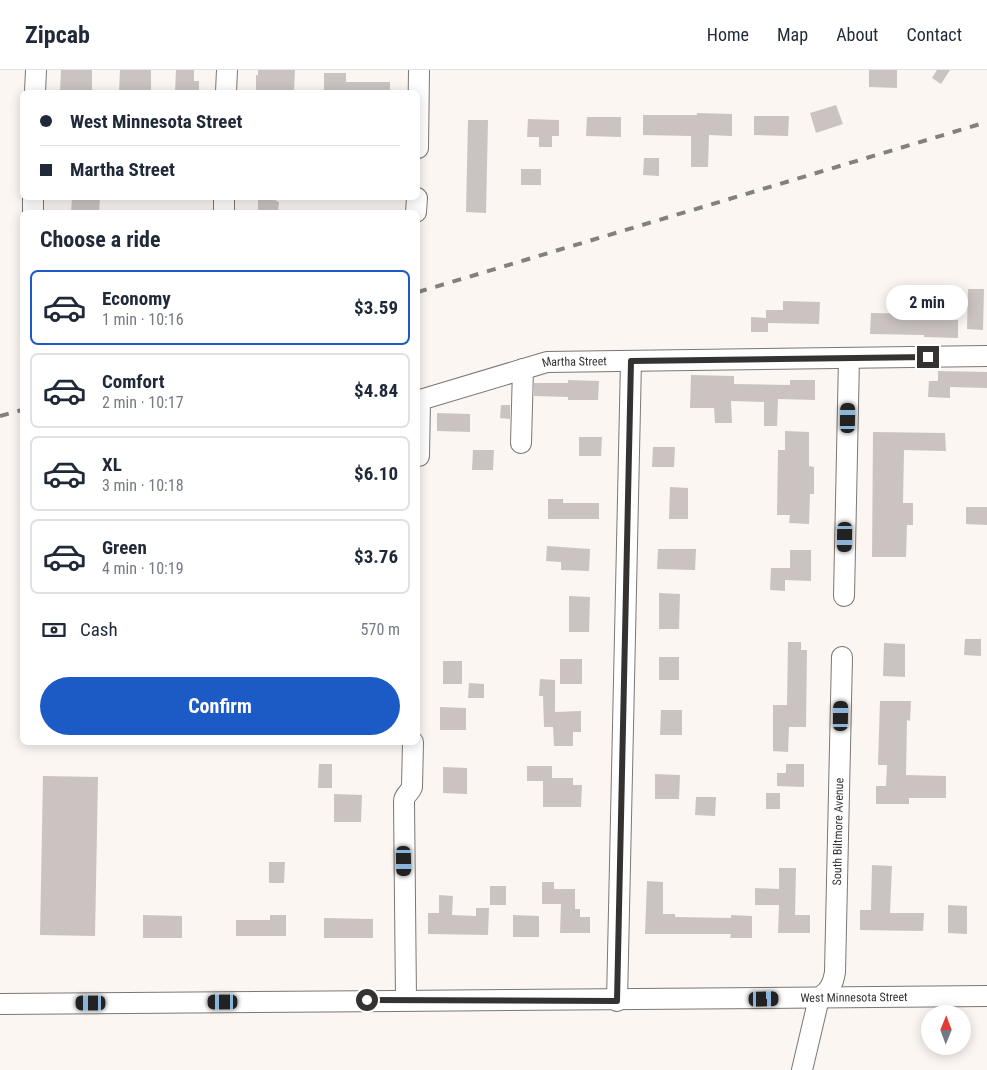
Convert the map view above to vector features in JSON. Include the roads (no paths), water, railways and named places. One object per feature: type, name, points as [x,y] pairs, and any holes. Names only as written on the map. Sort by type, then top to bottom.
[{"type":"street","points":[[35,90],[36,70]]},
{"type":"street","points":[[226,90],[227,70]]},
{"type":"street","points":[[419,70],[419,90]]},
{"type":"street","name":"Martha Street","points":[[420,400],[547,362],[987,356]]},
{"type":"street","points":[[844,596],[849,358]]},
{"type":"street","points":[[617,1001],[631,361]]},
{"type":"street","points":[[521,443],[523,369]]},
{"type":"street","name":"South Biltmore Avenue","points":[[818,998],[832,986],[835,972],[842,657]]},
{"type":"street","points":[[406,1000],[404,797],[412,787],[413,745]]},
{"type":"street","name":"West Minnesota Street","points":[[0,1004],[406,1000],[617,1001],[987,996]]},
{"type":"street","points":[[802,1070],[818,998]]},
{"type":"railway","points":[[420,291],[987,122]]},
{"type":"railway","points":[[0,416],[20,411]]}]
